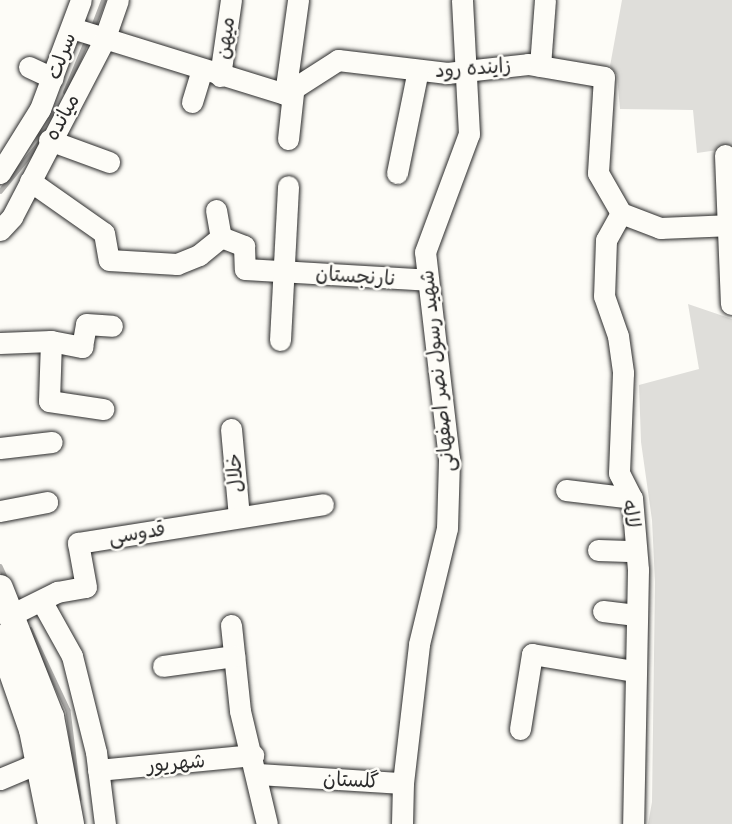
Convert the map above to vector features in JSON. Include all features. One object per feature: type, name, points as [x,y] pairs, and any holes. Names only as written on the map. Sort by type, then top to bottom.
[{"type":"main road","points":[[0,588],[5,627],[32,730],[51,824]]},
{"type":"main road","points":[[5,627],[51,717],[71,824]]},
{"type":"street","name":"سرلت","points":[[4,160],[40,109],[53,78],[89,34],[81,0]]},
{"type":"street","name":"میانده","points":[[0,230],[30,181],[49,140],[89,34],[118,0]]},
{"type":"street","name":"میهن","points":[[192,102],[211,73],[231,0]]},
{"type":"street","points":[[288,139],[289,94],[298,0]]},
{"type":"street","name":"شهید رسول نصر اصفهانی","points":[[403,783],[419,644],[447,528],[449,459],[428,280],[428,236],[469,135],[462,0]]},
{"type":"street","points":[[540,66],[545,0]]},
{"type":"street","points":[[89,34],[211,73],[289,94]]},
{"type":"street","name":"زاینده رود","points":[[289,94],[338,60],[418,70],[467,72],[528,64],[604,76],[598,173],[621,213]]},
{"type":"street","points":[[29,67],[53,78]]},
{"type":"street","points":[[397,173],[418,70]]},
{"type":"street","points":[[49,140],[109,162]]},
{"type":"street","points":[[725,155],[731,225],[731,304]]},
{"type":"street","points":[[30,181],[104,233],[109,260],[177,264],[199,255],[221,237],[216,210]]},
{"type":"street","points":[[280,340],[288,186]]},
{"type":"street","points":[[621,213],[660,228],[731,225]]},
{"type":"street","name":"لاله","points":[[621,213],[606,240],[604,296],[618,336],[623,374],[619,473],[632,498],[636,551],[633,824]]},
{"type":"street","name":"نارنجستان","points":[[221,237],[244,246],[245,268],[428,280]]},
{"type":"street","points":[[0,344],[51,341],[82,347],[86,324],[112,326]]},
{"type":"street","points":[[51,341],[49,401],[103,409]]},
{"type":"street","name":"خلال","points":[[231,429],[239,517]]},
{"type":"street","points":[[0,448],[52,442]]},
{"type":"street","points":[[566,490],[632,498]]},
{"type":"street","points":[[0,511],[47,502]]},
{"type":"street","name":"قدوسی","points":[[5,627],[57,592],[86,587],[78,543],[323,504]]},
{"type":"street","points":[[598,550],[636,551]]},
{"type":"street","points":[[42,602],[72,656],[98,770],[105,824]]},
{"type":"street","points":[[603,611],[636,615]]},
{"type":"street","points":[[231,625],[240,711],[256,765],[267,824]]},
{"type":"street","points":[[520,729],[532,654],[634,671]]},
{"type":"street","points":[[163,666],[234,656]]},
{"type":"street","points":[[0,778],[38,763]]},
{"type":"street","name":"گلستان","points":[[256,765],[403,783],[402,824]]},
{"type":"street","name":"شهریور","points":[[98,770],[256,765]]},
{"type":"shaded area","points":[[622,0],[732,0],[732,148],[697,153],[693,110],[620,109],[617,75],[610,66]]},
{"type":"shaded area","points":[[688,304],[732,319],[732,824],[648,824],[652,802],[655,582],[652,520],[641,442],[639,385],[699,369]]},
{"type":"waterway","points":[[92,29],[103,0]]},
{"type":"waterway","points":[[65,92],[87,39]]},
{"type":"waterway","points":[[0,191],[40,142]]},
{"type":"waterway","points":[[0,566],[7,581]]},
{"type":"waterway","points":[[30,629],[68,710],[79,798]]}]
